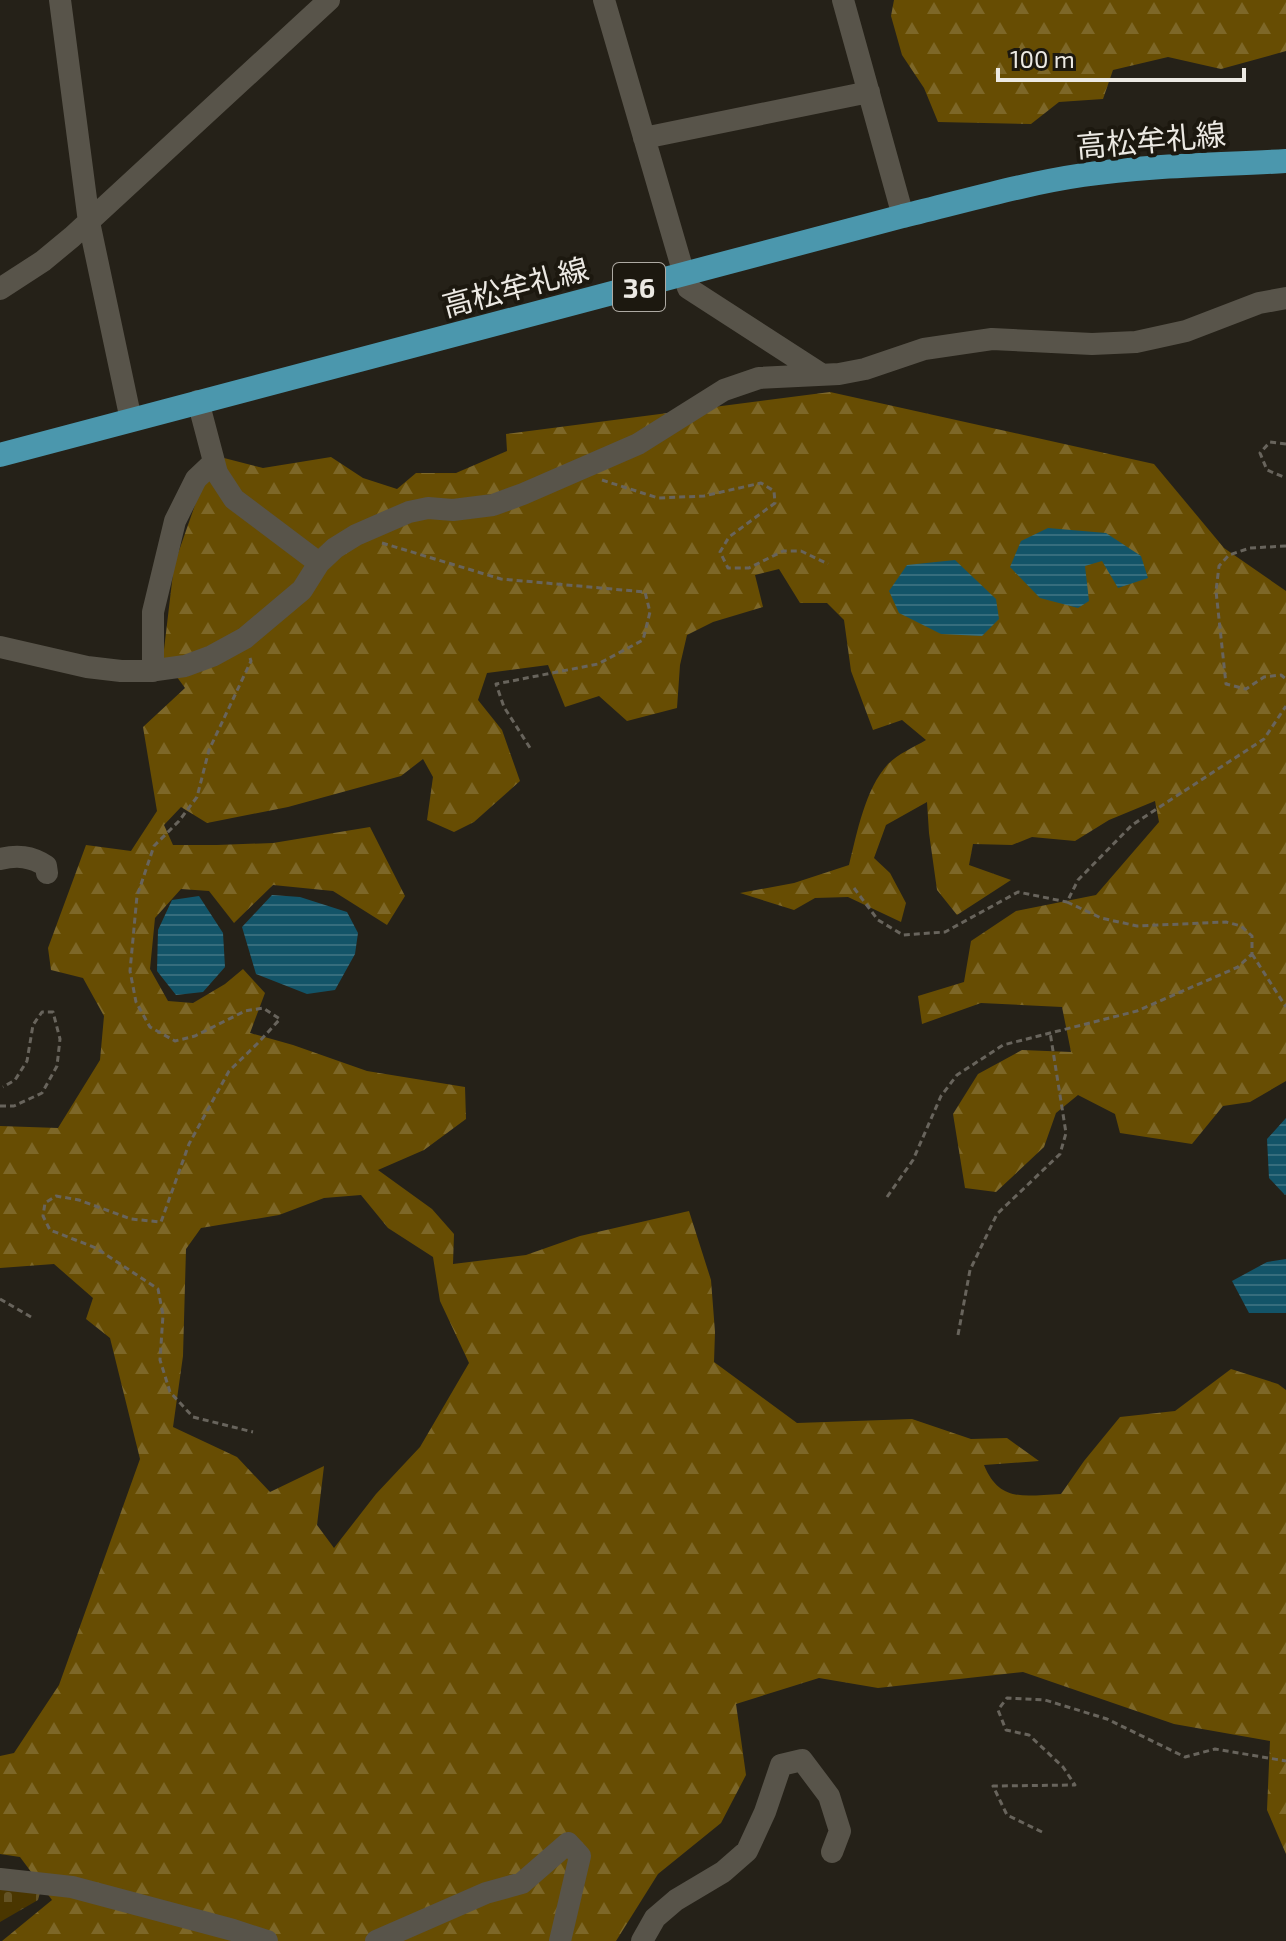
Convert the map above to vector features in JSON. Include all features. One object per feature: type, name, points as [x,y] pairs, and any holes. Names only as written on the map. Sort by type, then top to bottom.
[{"type":"main road","name":"高松牟礼線","points":[[0,455],[1014,189],[1083,175],[1286,161]]},
{"type":"street","points":[[60,0],[89,222],[131,420]]},
{"type":"street","points":[[0,289],[43,261],[89,222],[329,0]]},
{"type":"street","points":[[604,0],[688,288],[821,374]]},
{"type":"street","points":[[843,0],[903,216]]},
{"type":"street","points":[[644,138],[869,92]]},
{"type":"street","points":[[0,647],[87,667],[121,671],[153,671],[185,666],[245,638],[302,590],[319,563],[335,548],[356,535],[409,512],[428,508],[453,510],[493,505],[638,444],[724,390],[759,378],[839,374],[865,369],[924,349],[992,339],[1092,344],[1136,342],[1186,331],[1259,303],[1286,298]]},
{"type":"street","points":[[198,401],[217,473],[234,499],[319,563]]},
{"type":"street","points":[[153,671],[153,612],[175,521],[196,479],[214,462]]},
{"type":"street","points":[[0,859],[15,855],[36,859],[46,866],[47,873]]},
{"type":"street","points":[[642,1941],[655,1918],[676,1900],[723,1872],[747,1851],[765,1812],[781,1765],[802,1760],[829,1796],[840,1831],[832,1852]]},
{"type":"street","points":[[376,1941],[486,1893],[522,1883],[568,1843],[580,1856],[560,1941]]},
{"type":"street","points":[[0,1879],[72,1887],[267,1941]]},
{"type":"path","points":[[1286,444],[1270,442],[1260,453],[1267,470],[1286,478]]},
{"type":"path","points":[[575,471],[658,498],[704,496],[761,483],[774,491],[775,503],[729,537],[720,552],[728,568],[749,568],[783,551],[801,551],[828,564]]},
{"type":"path","points":[[356,535],[501,579],[645,592],[650,612],[643,640],[598,664],[496,684],[504,707],[532,751]]},
{"type":"path","points":[[1286,546],[1250,548],[1229,555],[1219,566],[1216,591],[1226,684],[1246,689],[1264,677],[1281,675],[1286,679]]},
{"type":"path","points":[[245,638],[251,661],[209,750],[197,797],[154,846],[149,860],[137,896],[130,971],[136,1002],[150,1027],[175,1041],[195,1036],[245,1011],[263,1008],[280,1019],[229,1071],[189,1144],[161,1222],[131,1219],[79,1200],[56,1196],[45,1203],[43,1216],[50,1230],[96,1248],[158,1289],[163,1315],[160,1360],[170,1392],[193,1417],[253,1432]]},
{"type":"path","points":[[1067,902],[1078,880],[1132,825],[1264,739],[1286,706]]},
{"type":"path","points":[[854,888],[878,920],[903,935],[945,932],[1018,892],[1067,902],[1101,918],[1137,926],[1226,922],[1241,926],[1252,936],[1252,954],[1286,1007]]},
{"type":"path","points":[[887,1197],[913,1160],[941,1096],[957,1075],[1003,1045],[1137,1011],[1238,967],[1252,954]]},
{"type":"path","points":[[0,1106],[14,1106],[42,1093],[57,1066],[60,1039],[53,1012],[42,1012],[33,1025],[27,1061],[15,1080],[3,1087]]},
{"type":"path","points":[[958,1335],[970,1270],[997,1214],[1060,1154],[1066,1133],[1050,1032]]},
{"type":"path","points":[[0,1299],[31,1317]]},
{"type":"path","points":[[1042,1832],[1007,1815],[993,1786],[1075,1785],[1063,1767],[1029,1735],[1006,1730],[998,1710],[1007,1698],[1045,1700],[1107,1719],[1185,1757],[1215,1749],[1286,1761]]},
{"type":"green space","points":[[894,0],[1286,0],[1286,51],[1221,69],[1168,57],[1113,70],[1103,99],[1059,102],[1031,124],[938,122],[924,88],[902,55],[891,16]]},
{"type":"green space","points":[[830,392],[1154,464],[1224,548],[1286,591],[1286,1081],[1250,1102],[1223,1106],[1192,1144],[1120,1133],[1115,1114],[1078,1095],[1056,1113],[1044,1147],[996,1192],[965,1188],[953,1114],[978,1074],[1022,1050],[1071,1052],[1062,1007],[981,1003],[922,1024],[918,996],[964,982],[971,941],[1016,911],[1096,895],[1159,822],[1155,801],[1109,820],[1075,841],[1032,837],[1012,845],[973,844],[969,865],[1011,880],[957,915],[937,890],[927,802],[886,825],[874,858],[890,873],[906,903],[901,922],[848,897],[815,898],[794,910],[740,893],[794,883],[849,865],[863,812],[880,774],[896,757],[926,740],[902,720],[873,730],[851,671],[844,620],[827,603],[800,603],[779,569],[755,575],[763,607],[713,622],[687,635],[680,665],[677,708],[627,721],[599,696],[565,707],[548,665],[487,673],[478,700],[502,730],[520,781],[474,822],[454,832],[427,820],[433,777],[423,759],[401,776],[288,807],[207,823],[181,807],[164,825],[173,845],[273,843],[370,827],[405,896],[387,925],[333,891],[273,885],[234,923],[209,891],[181,889],[155,918],[150,969],[168,1001],[193,1003],[243,969],[265,993],[250,1033],[367,1071],[465,1087],[466,1119],[424,1150],[378,1170],[432,1209],[454,1234],[453,1264],[526,1255],[580,1236],[689,1211],[711,1280],[714,1362],[797,1423],[912,1419],[971,1439],[1007,1438],[1039,1461],[984,1465],[998,1486],[1006,1492],[1025,1496],[1061,1494],[1120,1417],[1175,1411],[1231,1369],[1278,1384],[1286,1390],[1286,1854],[1267,1810],[1270,1741],[1174,1724],[1023,1672],[878,1688],[819,1678],[736,1704],[746,1775],[721,1823],[658,1874],[616,1941],[2,1941],[52,1900],[20,1857],[0,1854],[0,1756],[14,1753],[59,1685],[140,1459],[110,1338],[86,1319],[93,1298],[54,1264],[0,1268],[0,1126],[58,1128],[100,1060],[104,1016],[83,978],[51,970],[48,948],[86,845],[131,851],[157,811],[143,727],[185,688],[163,658],[174,565],[202,485],[224,458],[263,468],[331,457],[363,478],[397,489],[416,473],[456,473],[507,451],[506,434]],"holes":[[[361,1195],[388,1228],[433,1257],[440,1301],[469,1363],[420,1447],[376,1494],[334,1548],[317,1525],[324,1466],[270,1492],[237,1457],[173,1427],[183,1356],[186,1249],[201,1228],[279,1215],[324,1198]]]},
{"type":"green space","points":[[0,1882],[41,1889],[38,1900],[0,1922]]},
{"type":"water","points":[[1048,528],[1106,533],[1141,556],[1148,578],[1118,588],[1102,561],[1085,566],[1089,601],[1078,608],[1040,598],[1010,567],[1021,541]]},
{"type":"water","points":[[955,560],[996,599],[999,619],[982,636],[941,634],[899,613],[889,591],[907,565]]},
{"type":"water","points":[[272,895],[300,897],[347,912],[358,933],[355,954],[335,990],[307,994],[256,974],[242,927]]},
{"type":"water","points":[[199,896],[223,933],[225,967],[203,992],[176,995],[157,971],[158,930],[172,900]]},
{"type":"water","points":[[1286,1118],[1285,1195],[1269,1178],[1267,1139]]},
{"type":"water","points":[[1286,1259],[1286,1313],[1249,1313],[1232,1281],[1267,1262]]}]
